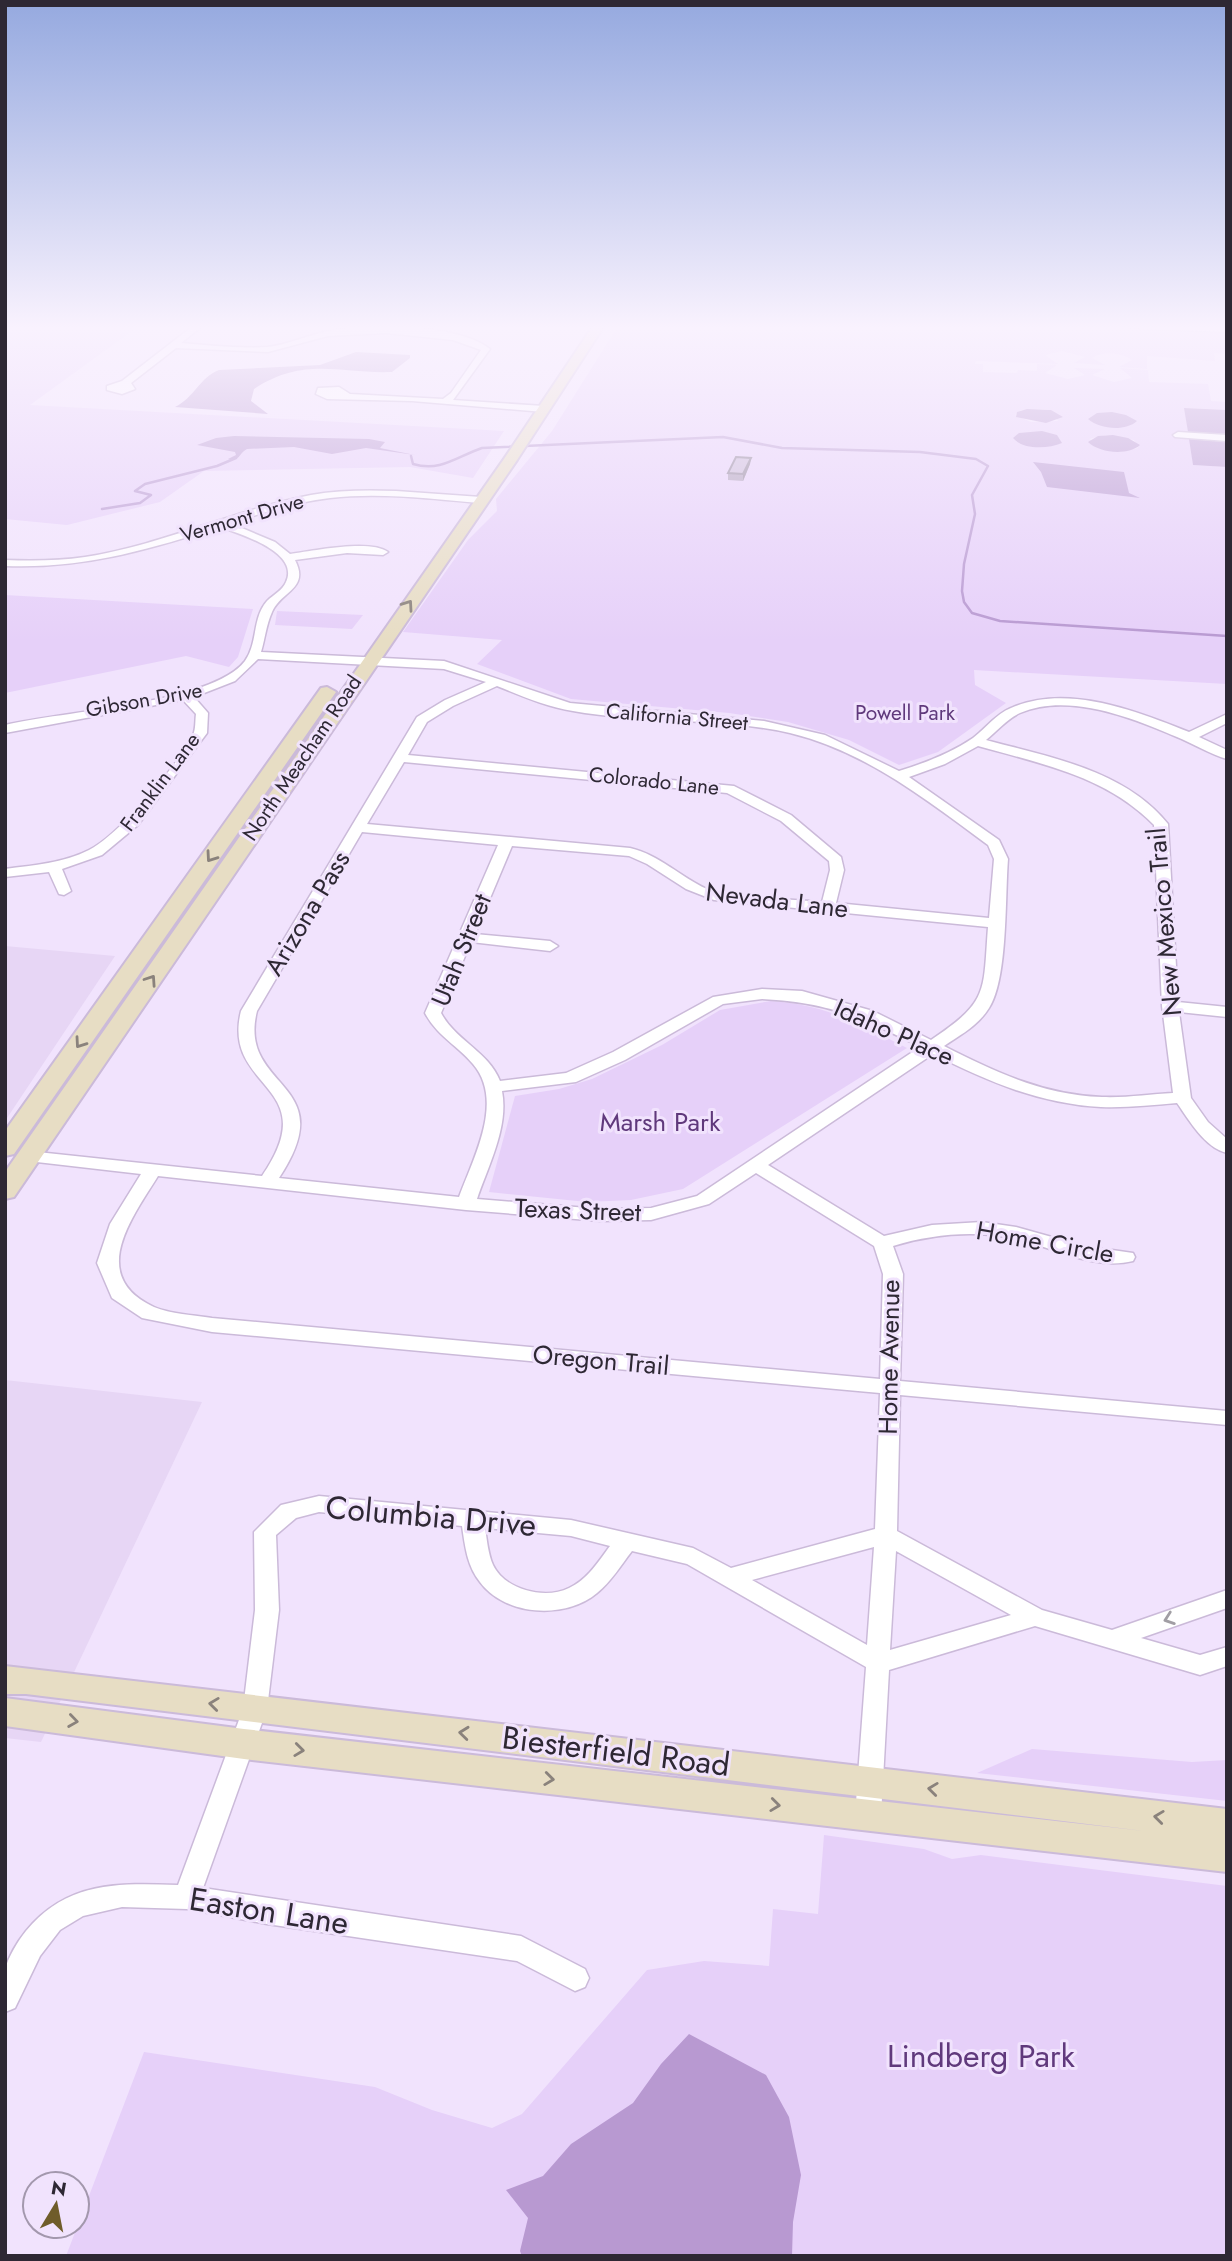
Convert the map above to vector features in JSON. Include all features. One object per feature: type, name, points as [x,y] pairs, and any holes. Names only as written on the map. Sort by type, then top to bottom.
[{"type":"main road","name":"North Meacham Road","points":[[5,1191],[17,1153],[361,654],[481,500],[512,445],[515,432]]},
{"type":"main road","name":"North Meacham Road","points":[[419,564],[464,499],[524,432]]},
{"type":"main road","name":"Biesterfield Road","points":[[5,1680],[26,1680],[1227,1825]]},
{"type":"main road","name":"Biesterfield Road","points":[[5,1712],[244,1744],[1227,1856]]},
{"type":"street","points":[[1178,435],[1227,438]]},
{"type":"street","name":"Vermont Drive","points":[[5,563],[36,566],[90,560],[289,503],[335,494],[481,500]]},
{"type":"street","points":[[223,524],[278,547],[289,557],[347,550],[383,552]]},
{"type":"street","name":"Gibson Drive","points":[[5,729],[73,713],[187,696],[230,680],[240,673],[255,654],[267,608],[295,576],[289,557]]},
{"type":"street","name":"California Street","points":[[255,654],[361,654],[444,665],[465,669],[571,707],[791,729],[846,747],[900,775],[994,843],[1001,859],[997,923]]},
{"type":"street","name":"Arizona Pass","points":[[266,1183],[289,1145],[293,1112],[280,1090],[252,1061],[244,1036],[248,1012],[402,758],[422,720],[449,703],[497,682]]},
{"type":"street","name":"Franklin Lane","points":[[5,873],[54,866],[107,846],[126,830],[201,733],[202,713],[187,696]]},
{"type":"street","points":[[900,775],[944,761],[976,741],[1015,710],[1031,704],[1077,703],[1189,737],[1227,755]]},
{"type":"street","points":[[1189,737],[1227,719]]},
{"type":"street","name":"New Mexico Trail","points":[[976,741],[1067,768],[1118,787],[1145,805],[1161,824],[1170,1006],[1182,1098]]},
{"type":"street","name":"Colorado Lane","points":[[402,758],[729,789],[748,795],[792,824],[836,860],[837,870],[828,907]]},
{"type":"street","name":"Nevada Lane","points":[[359,828],[630,852],[645,855],[694,890],[714,896],[997,923]]},
{"type":"street","name":"Utah Street","points":[[495,1087],[482,1064],[439,1026],[433,1013],[507,841]]},
{"type":"street","points":[[54,866],[64,891]]},
{"type":"street","name":"Texas Street","points":[[17,1153],[467,1204],[600,1215],[651,1214],[703,1200],[969,1022],[982,1007],[991,986],[997,923]]},
{"type":"street","points":[[464,937],[551,946]]},
{"type":"street","name":"Idaho Place","points":[[495,1087],[570,1078],[619,1056],[719,1000],[762,994],[802,996],[835,1003],[867,1014],[993,1078],[1065,1098],[1103,1102],[1182,1098]]},
{"type":"street","points":[[1170,1006],[1227,1012]]},
{"type":"street","points":[[467,1204],[496,1110],[495,1087]]},
{"type":"street","points":[[1182,1098],[1202,1126],[1227,1148]]},
{"type":"street","name":"Home Avenue","points":[[757,1166],[882,1242],[893,1275],[886,1535],[868,1816]]},
{"type":"street","name":"Oregon Trail","points":[[152,1170],[119,1224],[107,1263],[119,1293],[149,1313],[226,1326],[1227,1418]]},
{"type":"street","name":"Home Circle","points":[[882,1242],[917,1231],[968,1227],[1013,1232],[1109,1258],[1126,1257]]},
{"type":"street","name":"Columbia Drive","points":[[187,1897],[255,1709],[267,1610],[265,1532],[289,1511],[319,1504],[571,1528],[693,1557],[879,1664]]},
{"type":"street","points":[[472,1518],[486,1574],[501,1590],[525,1600],[552,1601],[589,1587],[627,1541]]},
{"type":"street","points":[[729,1577],[886,1535],[1035,1617],[1200,1665],[1227,1656]]},
{"type":"street","points":[[1110,1640],[1227,1599]]},
{"type":"street","points":[[879,1664],[1035,1617]]},
{"type":"street","name":"Easton Lane","points":[[5,1999],[30,1947],[46,1926],[63,1911],[91,1900],[122,1895],[187,1897],[267,1912],[522,1949],[575,1978]]},
{"type":"shaded area","points":[[1044,432],[1057,435],[1062,443],[1036,447],[1023,445],[1013,438],[1019,433]]},
{"type":"shaded area","points":[[1188,432],[1227,432],[1227,434]]},
{"type":"shaded area","points":[[234,436],[369,439],[385,442],[380,448],[415,455],[366,448],[332,454],[294,447],[247,449],[232,460],[228,459],[236,455],[235,452],[197,445],[216,438]]},
{"type":"shaded area","points":[[1098,436],[1128,438],[1140,445],[1128,451],[1114,452],[1099,449],[1088,442]]},
{"type":"shaded area","points":[[1189,439],[1227,442],[1227,467],[1193,465]]},
{"type":"shaded area","points":[[1033,462],[1124,472],[1129,493],[1140,498],[1047,487]]},
{"type":"shaded area","points":[[5,946],[115,956],[5,1121]]},
{"type":"shaded area","points":[[5,1380],[202,1402],[41,1742],[5,1738]]},
{"type":"shaded area","points":[[689,2034],[766,2075],[789,2117],[801,2175],[793,2222],[792,2256],[522,2256],[520,2251],[528,2218],[506,2190],[543,2176],[571,2144],[633,2103],[661,2064]]},
{"type":"green space","points":[[5,432],[504,432],[473,478],[410,467],[204,471],[160,502],[67,525],[5,519]]},
{"type":"green space","name":"Powell Park","points":[[552,432],[1188,432],[1227,434],[1227,442],[1190,439],[1193,465],[1227,467],[1227,684],[974,670],[975,685],[1006,703],[938,752],[899,765],[849,740],[788,722],[729,713],[571,699],[477,664],[502,640],[403,632],[468,540],[497,511],[496,499]],"holes":[[[1106,435],[1134,440],[1138,448],[1119,452],[1089,439]]]},
{"type":"green space","points":[[5,595],[253,609],[238,657],[229,667],[186,656],[5,693]]},
{"type":"green space","points":[[277,611],[363,615],[352,629],[275,625]]},
{"type":"green space","name":"Marsh Park","points":[[771,1001],[826,1011],[907,1048],[683,1189],[631,1200],[587,1202],[489,1192],[515,1096],[559,1089],[592,1079],[662,1045],[720,1010]]},
{"type":"green space","points":[[1032,1749],[1192,1762],[1227,1760],[1227,1801],[977,1773]]},
{"type":"green space","name":"Lindberg Park","points":[[824,1835],[924,1849],[952,1859],[981,1855],[1227,1886],[1227,2256],[66,2256],[72,2240],[91,2240],[91,2191],[144,2052],[375,2087],[432,2110],[492,2128],[522,2114],[647,1970],[704,1961],[769,1966],[773,1909],[818,1914]]},
{"type":"building","points":[[736,457],[751,458],[743,474],[728,473]]},
{"type":"waterway","points":[[411,456],[413,464],[432,466],[482,448],[723,437],[782,448],[920,452],[976,459],[988,466],[972,495],[975,514],[964,564],[962,591],[964,602],[972,613],[1000,621],[1227,636]]},
{"type":"waterway","points":[[102,509],[140,503],[151,495],[135,491],[145,484],[217,466],[236,458]]}]
